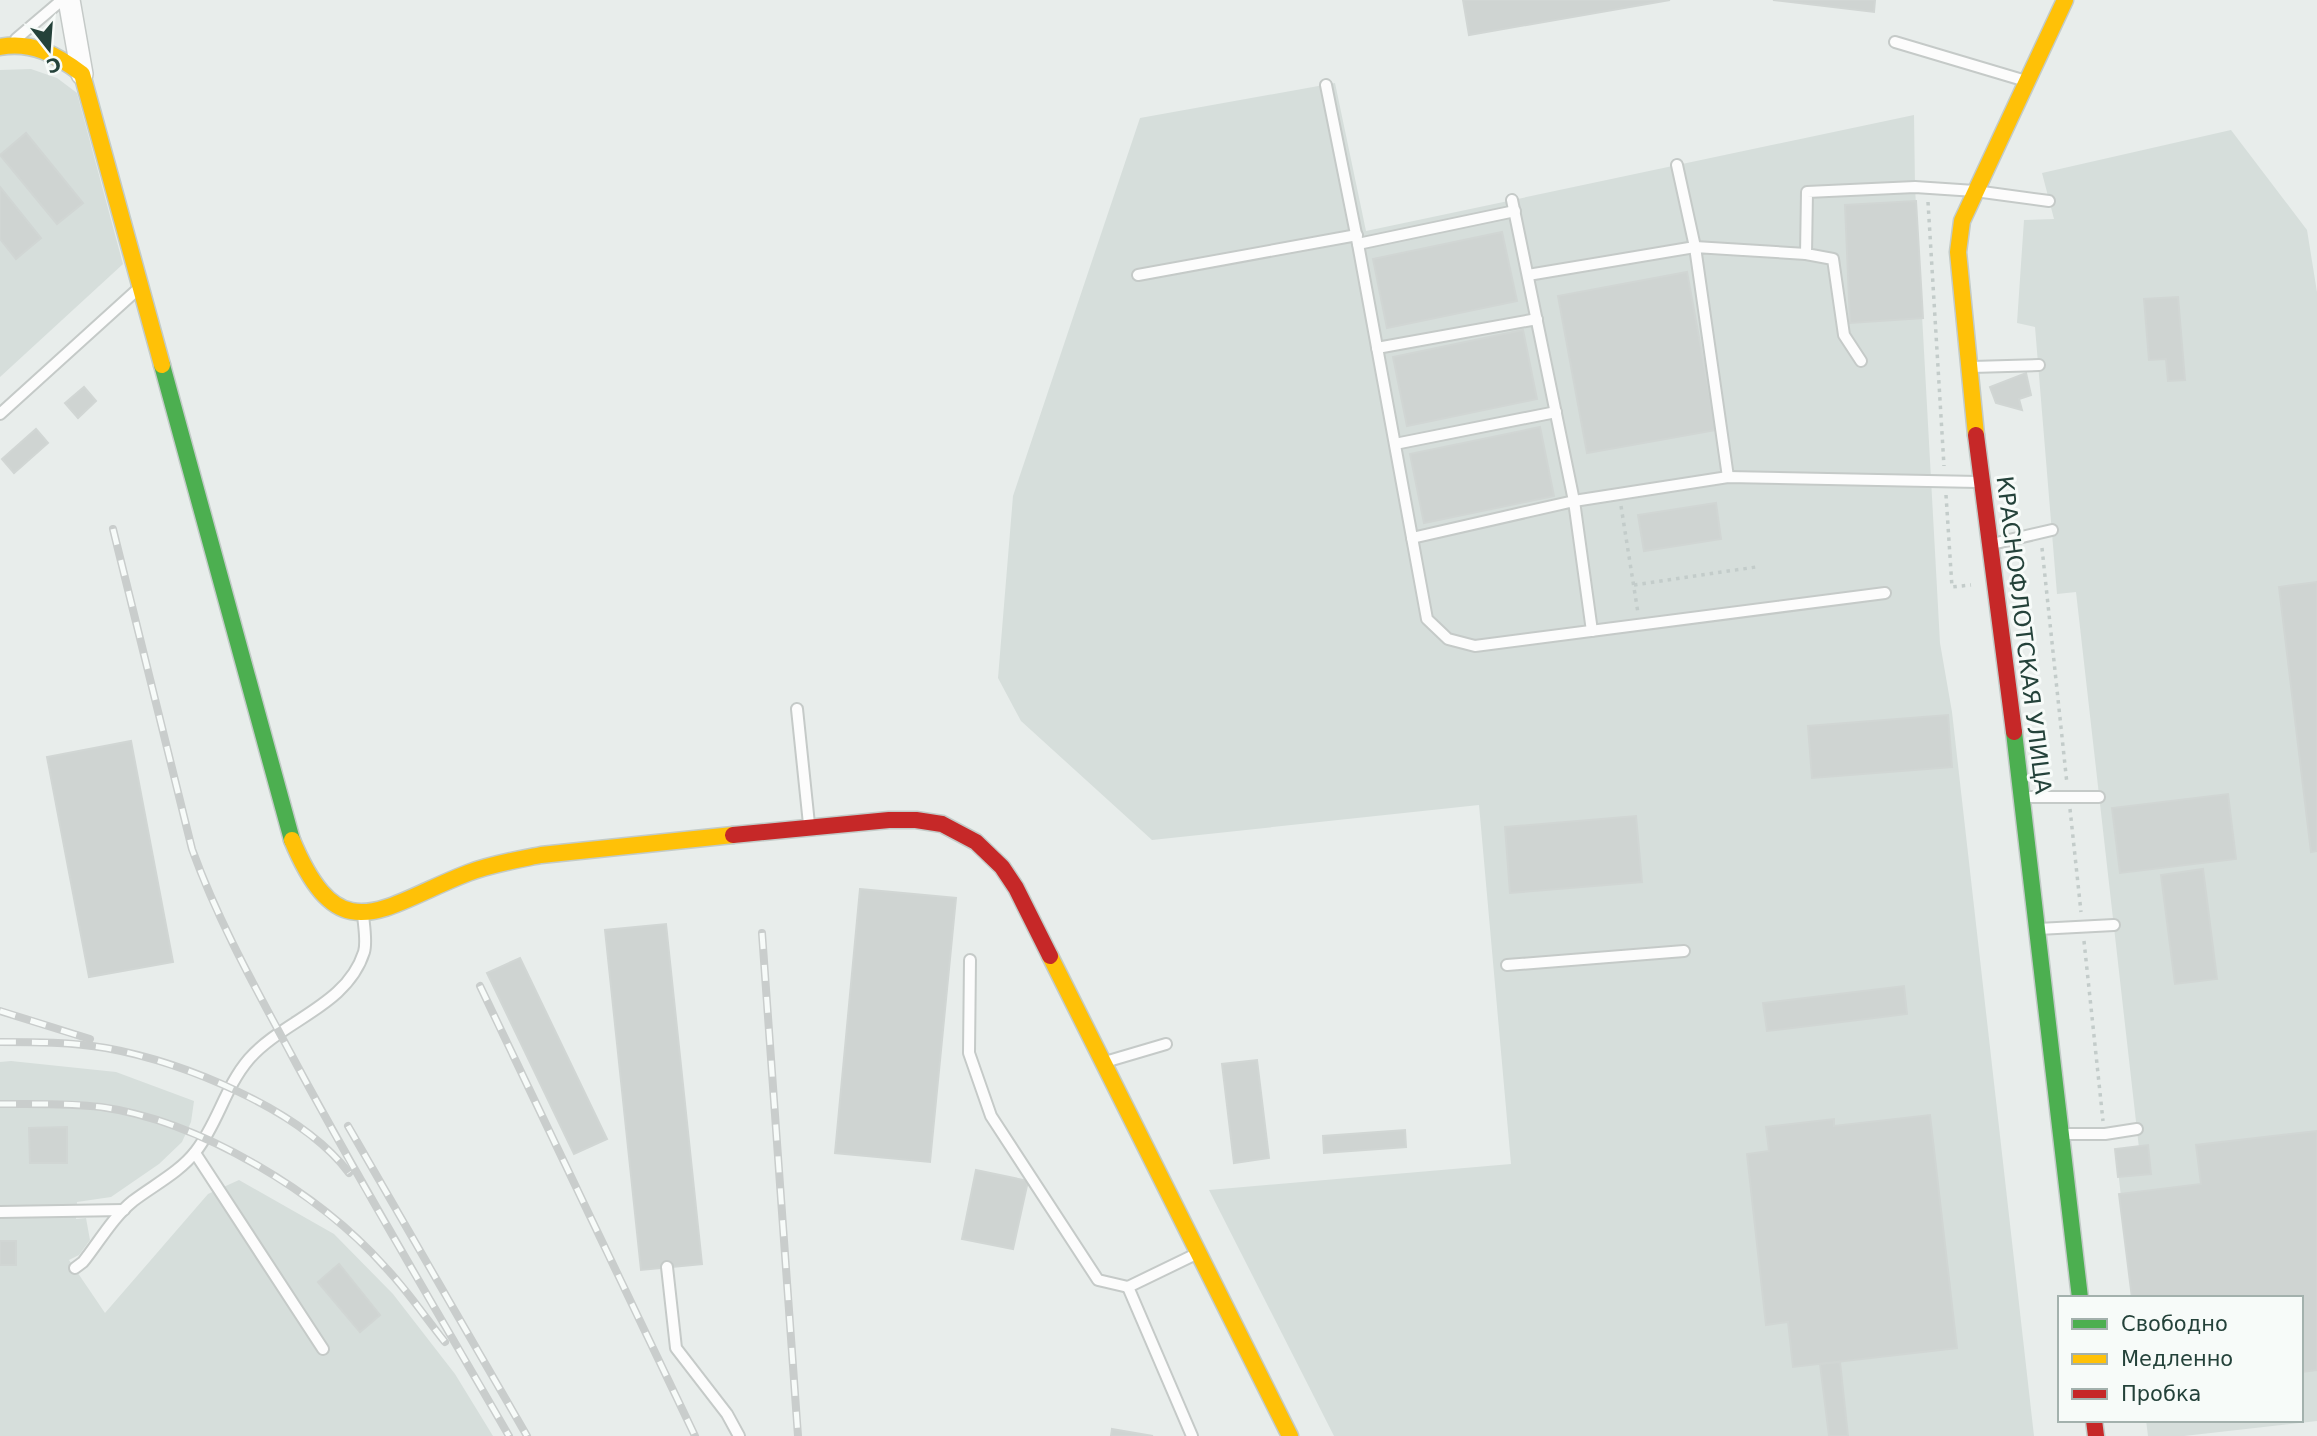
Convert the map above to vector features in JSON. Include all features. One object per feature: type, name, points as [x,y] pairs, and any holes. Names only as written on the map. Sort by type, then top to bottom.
[{"type":"street","points":[[69,0],[82,74],[292,842],[302,866],[326,900],[341,910],[363,914],[409,900],[468,873],[503,862],[541,855],[810,827],[915,820],[940,824],[961,832],[995,856],[1016,888],[1196,1254],[1290,1436]]},
{"type":"street","name":"КРАСНОФЛОТСКАЯ УЛИЦА","points":[[2066,0],[1962,221],[1958,252],[1981,482],[2022,796],[2080,1296]]},
{"type":"street","points":[[5,45],[38,48],[62,58],[82,74]]},
{"type":"lane","points":[[5,45],[62,0]]},
{"type":"lane","points":[[1895,42],[2026,81]]},
{"type":"lane","points":[[1326,85],[1358,239],[1427,619],[1448,639],[1475,646],[1885,593]]},
{"type":"lane","points":[[1676,165],[1695,247],[1728,477]]},
{"type":"lane","points":[[1806,254],[1807,192],[1927,188],[1975,191],[2049,201]]},
{"type":"lane","points":[[1138,275],[1358,239],[1514,205],[1574,500],[1592,631]]},
{"type":"lane","points":[[1528,275],[1695,247],[1806,254],[1833,259],[1844,335],[1861,361]]},
{"type":"lane","points":[[0,414],[139,288]]},
{"type":"lane","points":[[1377,348],[1537,319]]},
{"type":"lane","points":[[1970,367],[2039,365]]},
{"type":"lane","points":[[1395,444],[1556,412]]},
{"type":"lane","points":[[1412,538],[1574,500],[1728,477],[1981,482]]},
{"type":"lane","points":[[1989,545],[2052,530]]},
{"type":"lane","points":[[797,709],[810,827]]},
{"type":"lane","points":[[2022,796],[2099,797]]},
{"type":"lane","points":[[75,1268],[83,1262],[124,1210],[195,1153],[208,1134],[236,1074],[251,1056],[338,993],[365,951],[363,914]]},
{"type":"lane","points":[[2036,929],[2114,925]]},
{"type":"lane","points":[[1507,965],[1684,951]]},
{"type":"lane","points":[[970,960],[969,1053],[992,1116],[1098,1280],[1128,1287],[1196,1254]]},
{"type":"lane","points":[[1102,1063],[1166,1044]]},
{"type":"lane","points":[[2062,1135],[2105,1134],[2137,1129]]},
{"type":"lane","points":[[195,1153],[323,1349]]},
{"type":"lane","points":[[0,1212],[124,1210]]},
{"type":"lane","points":[[667,1267],[676,1348],[727,1414],[738,1436]]},
{"type":"lane","points":[[1128,1287],[1192,1436]]},
{"type":"path","points":[[1927,188],[1952,587],[1994,582]]},
{"type":"path","points":[[1619,494],[1640,625]]},
{"type":"path","points":[[2041,541],[2105,1134]]},
{"type":"path","points":[[1634,585],[1756,567]]},
{"type":"shaded area","points":[[31,69],[57,78],[77,93],[123,264],[0,377],[0,70]]},
{"type":"shaded area","points":[[1335,83],[1366,231],[1914,115],[1915,187],[1940,643],[1952,712],[2034,1436],[1334,1436],[1209,1190],[1511,1164],[1479,805],[1152,840],[1021,721],[998,678],[1013,496],[1140,118]]},
{"type":"shaded area","points":[[2231,130],[2307,230],[2317,292],[2317,1421],[2184,1436],[2148,1436],[2146,1422],[2303,1422],[2303,1296],[2132,1296],[2116,1151],[2139,1148],[2076,592],[2057,594],[2035,327],[2017,323],[2024,220],[2054,219],[2042,173]]},
{"type":"shaded area","points":[[0,1062],[116,1072],[194,1101],[191,1122],[182,1142],[159,1164],[111,1197],[77,1202],[76,1219],[86,1218],[90,1240],[79,1255],[69,1260],[105,1313],[208,1194],[239,1180],[334,1234],[393,1294],[455,1374],[493,1436],[0,1436]]},
{"type":"building","points":[[1463,0],[1670,0],[1469,35]]},
{"type":"building","points":[[1773,0],[1875,0],[1874,12]]},
{"type":"building","points":[[26,133],[83,203],[57,224],[0,155]]},
{"type":"building","points":[[0,187],[41,238],[16,259],[0,239]]},
{"type":"building","points":[[1916,201],[1923,318],[1850,323],[1845,205]]},
{"type":"building","points":[[1502,232],[1517,301],[1387,328],[1373,259]]},
{"type":"building","points":[[1687,272],[1716,430],[1587,453],[1558,296]]},
{"type":"building","points":[[2178,297],[2185,380],[2168,381],[2166,359],[2149,360],[2144,299]]},
{"type":"building","points":[[1523,330],[1537,399],[1407,426],[1393,357]]},
{"type":"building","points":[[2026,373],[2031,395],[2019,399],[2022,410],[1996,403],[1990,387]]},
{"type":"building","points":[[84,387],[96,401],[78,418],[65,403]]},
{"type":"building","points":[[1540,427],[1554,496],[1424,523],[1410,454]]},
{"type":"building","points":[[36,429],[48,443],[14,473],[2,459]]},
{"type":"building","points":[[1716,503],[1721,539],[1644,551],[1638,515]]},
{"type":"building","points":[[2317,582],[2317,851],[2311,852],[2279,587]]},
{"type":"building","points":[[1948,715],[1952,767],[1812,778],[1808,726]]},
{"type":"building","points":[[131,741],[173,962],[89,977],[47,757]]},
{"type":"building","points":[[2228,794],[2236,859],[2120,873],[2112,808]]},
{"type":"building","points":[[1636,816],[1642,882],[1510,893],[1505,827]]},
{"type":"building","points":[[2203,869],[2217,979],[2175,984],[2161,875]]},
{"type":"building","points":[[860,889],[956,898],[930,1162],[835,1153]]},
{"type":"building","points":[[666,924],[702,1264],[641,1270],[605,930]]},
{"type":"building","points":[[520,958],[607,1139],[574,1154],[487,973]]},
{"type":"building","points":[[1904,986],[1907,1014],[1767,1031],[1763,1003]]},
{"type":"building","points":[[1257,1060],[1269,1158],[1234,1163],[1222,1064]]},
{"type":"building","points":[[1930,1115],[1957,1348],[1793,1367],[1788,1322],[1766,1325],[1747,1154],[1769,1151],[1766,1127],[1834,1119],[1834,1126]]},
{"type":"building","points":[[67,1127],[67,1163],[30,1163],[29,1128]]},
{"type":"building","points":[[1405,1130],[1406,1147],[1324,1153],[1323,1136]]},
{"type":"building","points":[[2317,1131],[2317,1370],[2303,1372],[2303,1296],[2132,1296],[2119,1194],[2201,1184],[2196,1145]]},
{"type":"building","points":[[2148,1145],[2151,1174],[2118,1177],[2115,1149]]},
{"type":"building","points":[[976,1170],[1028,1181],[1013,1249],[962,1239]]},
{"type":"building","points":[[0,1241],[16,1241],[16,1265],[0,1265]]},
{"type":"building","points":[[339,1264],[380,1315],[360,1332],[318,1282]]},
{"type":"building","points":[[1840,1362],[1848,1436],[1829,1436],[1820,1364]]},
{"type":"building","points":[[1112,1429],[1153,1436],[1111,1436]]},
{"type":"railway","points":[[113,529],[192,849],[213,902],[317,1102],[509,1436]]},
{"type":"railway","points":[[762,933],[798,1436]]},
{"type":"railway","points":[[480,986],[695,1436]]},
{"type":"railway","points":[[0,1011],[90,1039]]},
{"type":"railway","points":[[0,1042],[66,1043],[106,1048],[170,1064],[271,1109],[302,1128],[349,1173]]},
{"type":"railway","points":[[0,1104],[89,1106],[139,1115],[217,1144],[256,1164],[293,1188],[358,1239],[401,1285],[445,1342]]},
{"type":"railway","points":[[348,1126],[527,1436]]},
{"type":"traffic: fast","points":[[162,365],[292,840]]},
{"type":"traffic: fast","points":[[2014,732],[2080,1296]]},
{"type":"traffic: slow","points":[[1976,435],[1958,252],[1962,221],[2065,0]]},
{"type":"traffic: slow","points":[[0,47],[23,46],[44,51],[82,74],[162,365]]},
{"type":"traffic: slow","points":[[292,840],[310,876],[328,898],[346,910],[366,912],[387,907],[477,870],[541,855],[733,835]]},
{"type":"traffic: slow","points":[[1050,956],[1290,1436]]},
{"type":"traffic: jam","points":[[1976,435],[2014,732]]},
{"type":"traffic: jam","points":[[733,835],[889,820],[942,824],[976,842],[1002,867],[1016,888],[1050,956]]},
{"type":"traffic: jam","points":[[2094,1422],[2096,1436]]}]
